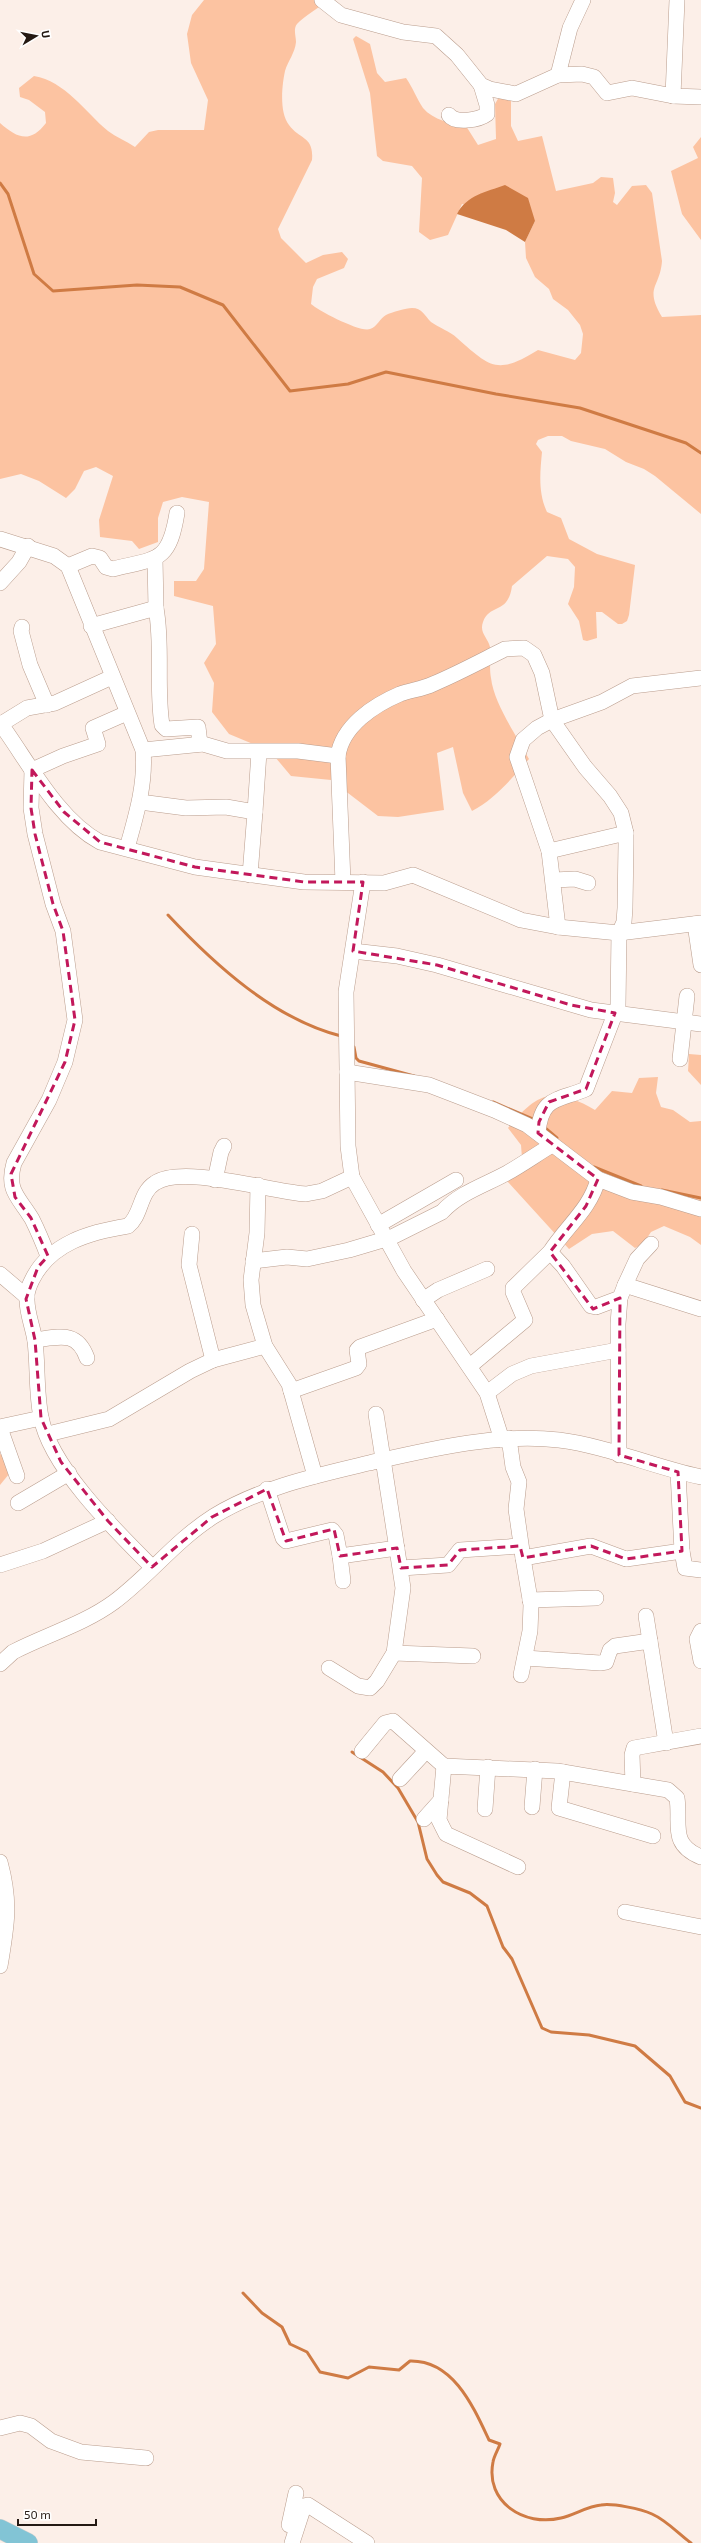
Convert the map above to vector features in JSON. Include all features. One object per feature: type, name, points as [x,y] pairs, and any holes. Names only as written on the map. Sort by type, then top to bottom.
[{"type":"main road","points":[[0,2529],[28,2543]]},
{"type":"street","points":[[322,0],[341,15],[403,32],[436,36],[457,55],[481,85],[488,105],[487,114],[460,121],[452,119],[449,115]]},
{"type":"street","points":[[559,71],[570,28],[583,0]]},
{"type":"street","points":[[673,96],[677,0]]},
{"type":"street","points":[[481,85],[514,94],[559,71],[590,74],[607,93],[610,94],[632,88],[673,96],[701,97]]},
{"type":"street","points":[[68,566],[92,556],[100,558],[106,567],[113,569],[155,559],[170,544],[177,513]]},
{"type":"street","points":[[0,539],[28,546],[54,556],[68,566],[91,626],[143,750],[144,764],[140,802],[127,848]]},
{"type":"street","points":[[0,584],[19,562],[28,546]]},
{"type":"street","points":[[155,559],[156,608],[159,626],[158,667],[162,725],[166,730],[198,727],[200,744]]},
{"type":"street","points":[[91,626],[156,608]]},
{"type":"street","points":[[22,627],[21,631],[30,664],[47,705]]},
{"type":"street","points":[[343,882],[338,756],[339,745],[346,733],[380,705],[400,694],[432,685],[511,648],[530,650],[538,661],[552,720],[585,767],[616,805],[626,833],[625,908],[624,922],[620,933],[620,999],[586,1089],[549,1102],[544,1108],[538,1133]]},
{"type":"street","points":[[112,677],[47,705],[27,708],[0,724],[64,812],[90,837],[100,842],[127,848],[195,868],[304,882],[391,882],[413,875],[521,920],[558,927],[620,933],[698,924],[701,965]]},
{"type":"street","points":[[558,927],[554,880],[549,851],[517,757],[518,751],[526,737],[537,728],[552,720],[602,702],[632,686],[701,678]]},
{"type":"street","points":[[32,770],[63,756],[98,744],[93,728],[127,713]]},
{"type":"street","points":[[143,750],[200,744],[227,751],[298,751],[338,756]]},
{"type":"street","points":[[250,875],[259,752]]},
{"type":"street","points":[[32,770],[31,808],[35,834],[53,904],[63,931],[75,1014],[73,1033],[65,1062],[49,1100],[14,1164],[11,1174],[15,1198],[31,1218],[48,1256]]},
{"type":"street","points":[[140,802],[186,808],[226,807],[254,812]]},
{"type":"street","points":[[549,851],[626,833]]},
{"type":"street","points":[[554,880],[575,879],[588,883]]},
{"type":"street","points":[[363,882],[346,992],[348,1038],[348,1146],[352,1177],[386,1239],[423,1300],[470,1366],[487,1393],[506,1439],[512,1468],[519,1482],[516,1509],[521,1552],[530,1600],[530,1631],[521,1675]]},
{"type":"street","points":[[353,951],[397,956],[436,965],[571,1005],[615,1013],[701,1024]]},
{"type":"street","points":[[680,1059],[687,996]]},
{"type":"street","points":[[347,1072],[429,1085],[494,1110],[527,1125],[598,1179],[632,1192],[667,1199],[701,1209]]},
{"type":"street","points":[[253,1260],[287,1257],[307,1259],[350,1250],[386,1239],[442,1212],[449,1204],[508,1172],[552,1145]]},
{"type":"street","points":[[216,1180],[221,1152],[224,1146]]},
{"type":"street","points":[[152,1567],[108,1521],[69,1473],[61,1462],[41,1418],[35,1340],[27,1297],[38,1267],[48,1256],[72,1241],[111,1228],[128,1226],[138,1215],[148,1188],[164,1178],[186,1176],[258,1185],[306,1194],[322,1191],[352,1177]]},
{"type":"street","points":[[470,1366],[525,1320],[513,1292],[514,1288],[550,1252],[586,1206],[595,1191],[598,1179]]},
{"type":"street","points":[[378,1225],[456,1180]]},
{"type":"street","points":[[258,1185],[253,1260],[250,1280],[253,1304],[265,1346],[281,1368],[291,1392],[315,1476]]},
{"type":"street","points":[[192,1234],[189,1264],[213,1360]]},
{"type":"street","points":[[619,1455],[618,1350],[622,1291],[637,1259],[651,1244]]},
{"type":"street","points":[[550,1252],[563,1266],[591,1306],[596,1307],[622,1291],[701,1308]]},
{"type":"street","points":[[423,1300],[438,1290],[487,1269]]},
{"type":"street","points":[[0,1274],[27,1297]]},
{"type":"street","points":[[291,1392],[356,1368],[359,1364],[357,1350],[360,1347],[437,1319]]},
{"type":"street","points":[[35,1340],[70,1337],[83,1346],[87,1358]]},
{"type":"street","points":[[48,1434],[109,1419],[190,1371],[213,1360],[265,1346]]},
{"type":"street","points":[[487,1393],[512,1374],[531,1366],[618,1350]]},
{"type":"street","points":[[329,1668],[358,1686],[370,1688],[377,1680],[394,1653],[402,1604],[400,1568],[376,1414]]},
{"type":"street","points":[[17,1476],[0,1427],[41,1418]]},
{"type":"street","points":[[0,1664],[17,1650],[107,1606],[126,1592],[152,1567],[212,1517],[267,1489],[315,1476],[382,1460],[450,1447],[506,1439],[558,1440],[701,1477]]},
{"type":"street","points":[[678,1472],[682,1551],[685,1568],[701,1570]]},
{"type":"street","points":[[18,1502],[69,1473]]},
{"type":"street","points":[[267,1489],[283,1538],[289,1542],[332,1530],[336,1535],[343,1581]]},
{"type":"street","points":[[0,1565],[43,1551],[108,1521]]},
{"type":"street","points":[[400,1568],[448,1565],[460,1550],[521,1552],[590,1546],[626,1559],[682,1551]]},
{"type":"street","points":[[340,1556],[397,1548]]},
{"type":"street","points":[[530,1600],[596,1598]]},
{"type":"street","points":[[646,1616],[666,1743]]},
{"type":"street","points":[[701,1631],[697,1639],[701,1661]]},
{"type":"street","points":[[525,1658],[600,1663],[606,1662],[610,1650],[615,1646],[650,1641]]},
{"type":"street","points":[[394,1653],[474,1656]]},
{"type":"street","points":[[362,1751],[385,1723],[392,1721],[444,1766],[535,1769],[563,1772],[662,1789],[673,1793],[677,1798],[679,1839],[688,1851],[701,1857]]},
{"type":"street","points":[[633,1784],[632,1755],[634,1748],[701,1736]]},
{"type":"street","points":[[400,1779],[426,1751]]},
{"type":"street","points":[[444,1766],[439,1820],[446,1834],[518,1867]]},
{"type":"street","points":[[485,1809],[488,1767]]},
{"type":"street","points":[[532,1807],[535,1769]]},
{"type":"street","points":[[563,1772],[558,1803],[561,1809],[653,1836]]},
{"type":"street","points":[[424,1819],[441,1800]]},
{"type":"street","points":[[0,1862],[8,1897],[8,1914],[0,1966]]},
{"type":"street","points":[[624,1912],[701,1928]]},
{"type":"street","points":[[0,2428],[20,2423],[31,2426],[51,2441],[81,2452],[146,2458]]},
{"type":"street","points":[[284,2543],[296,2493]]},
{"type":"street","points":[[292,2543],[304,2506],[308,2505],[367,2543]]},
{"type":"highlighted area","points":[[32,770],[64,812],[100,842],[195,867],[304,882],[363,882],[353,951],[437,965],[571,1005],[615,1013],[586,1089],[549,1102],[539,1122],[538,1133],[598,1179],[586,1206],[550,1252],[593,1309],[620,1298],[619,1455],[678,1472],[682,1551],[626,1559],[591,1546],[523,1558],[520,1546],[460,1550],[448,1565],[401,1568],[397,1548],[340,1556],[334,1529],[286,1541],[267,1489],[212,1517],[152,1567],[108,1521],[61,1462],[41,1418],[35,1340],[26,1299],[38,1267],[48,1256],[31,1218],[15,1197],[11,1174],[65,1062],[75,1020],[63,931],[53,904],[35,834],[31,808]]},
{"type":"shaded area","points":[[204,0],[329,0],[297,24],[295,30],[296,42],[285,71],[282,91],[286,120],[293,130],[309,142],[312,152],[312,160],[278,229],[281,238],[306,263],[323,255],[342,252],[348,259],[344,268],[317,279],[313,287],[311,304],[315,307],[349,325],[365,329],[372,328],[384,316],[399,310],[415,308],[423,313],[431,322],[448,331],[478,356],[495,365],[513,363],[538,350],[575,360],[581,353],[583,334],[580,325],[568,310],[553,299],[549,289],[535,277],[526,258],[525,242],[535,221],[462,204],[448,235],[430,240],[419,232],[422,178],[412,166],[383,161],[377,156],[370,93],[353,39],[356,36],[370,44],[377,73],[385,82],[406,78],[421,105],[427,112],[443,121],[466,126],[478,145],[496,139],[495,104],[499,97],[511,101],[511,126],[518,141],[542,136],[556,191],[593,183],[601,177],[613,178],[615,193],[613,202],[617,205],[632,186],[646,185],[652,193],[662,261],[659,277],[654,288],[654,299],[657,307],[662,317],[701,315],[701,514],[655,476],[644,469],[626,462],[605,449],[571,441],[562,436],[548,436],[538,440],[536,444],[542,452],[540,483],[544,505],[547,512],[561,518],[569,539],[597,554],[635,565],[629,615],[627,621],[622,624],[618,624],[602,612],[596,612],[597,638],[587,641],[583,640],[579,621],[568,604],[574,587],[575,567],[568,559],[547,556],[512,586],[510,595],[503,605],[486,616],[482,629],[490,647],[490,670],[493,688],[501,709],[529,759],[510,781],[496,794],[472,811],[463,793],[453,747],[437,753],[444,810],[398,817],[378,816],[331,780],[291,776],[270,751],[229,734],[212,712],[214,683],[204,663],[216,644],[213,606],[174,596],[174,581],[196,581],[204,569],[209,502],[182,497],[163,502],[158,518],[158,542],[139,549],[132,541],[100,537],[99,520],[113,476],[96,467],[84,471],[75,489],[66,498],[39,481],[21,474],[0,479],[0,123],[18,135],[29,136],[40,130],[46,123],[45,112],[29,100],[20,97],[19,88],[34,76],[45,79],[65,91],[108,131],[135,147],[149,132],[158,130],[204,130],[208,100],[191,63],[187,34],[192,15]]},
{"type":"shaded area","points":[[701,137],[701,240],[682,214],[671,171],[698,158],[693,147]]},
{"type":"shaded area","points":[[505,185],[528,198],[535,221],[525,242],[506,230],[457,214],[466,202],[472,198]]},
{"type":"shaded area","points":[[689,1054],[701,1055],[701,1085],[688,1071]]},
{"type":"shaded area","points":[[658,1077],[656,1093],[661,1107],[673,1110],[690,1122],[701,1121],[701,1245],[690,1237],[664,1226],[651,1232],[643,1244],[635,1248],[613,1231],[592,1234],[569,1249],[498,1171],[522,1158],[521,1145],[508,1128],[528,1107],[547,1096],[568,1098],[580,1102],[595,1110],[612,1091],[632,1093],[639,1078]]},
{"type":"shaded area","points":[[0,1454],[4,1456],[9,1474],[0,1485]]},
{"type":"waterway","points":[[0,183],[8,194],[34,274],[53,291],[137,285],[180,287],[223,305],[290,391],[348,384],[386,372],[496,394],[580,408],[686,443],[701,453]]},
{"type":"waterway","points":[[168,915],[205,953],[247,988],[292,1017],[316,1028],[341,1036]]},
{"type":"waterway","points":[[354,1047],[356,1058],[359,1061],[414,1076]]},
{"type":"waterway","points":[[493,1102],[535,1120]]},
{"type":"waterway","points":[[544,1127],[557,1138]]},
{"type":"waterway","points":[[594,1167],[641,1186]]},
{"type":"waterway","points":[[662,1190],[701,1198]]},
{"type":"waterway","points":[[352,1752],[383,1772],[398,1788],[418,1822],[427,1859],[443,1882],[470,1893],[487,1906],[503,1947],[512,1959],[542,2028],[551,2032],[589,2035],[635,2046],[670,2076],[685,2102],[701,2108]]},
{"type":"waterway","points":[[243,2293],[262,2313],[282,2327],[290,2344],[307,2352],[320,2372],[348,2378],[369,2367],[399,2370],[410,2361],[425,2363],[438,2368],[450,2377],[460,2387],[476,2413],[489,2440],[500,2444],[493,2462],[492,2476],[495,2489],[501,2500],[521,2515],[534,2519],[547,2520],[566,2517],[596,2506],[606,2505],[627,2507],[652,2514],[667,2523],[691,2543]]}]
